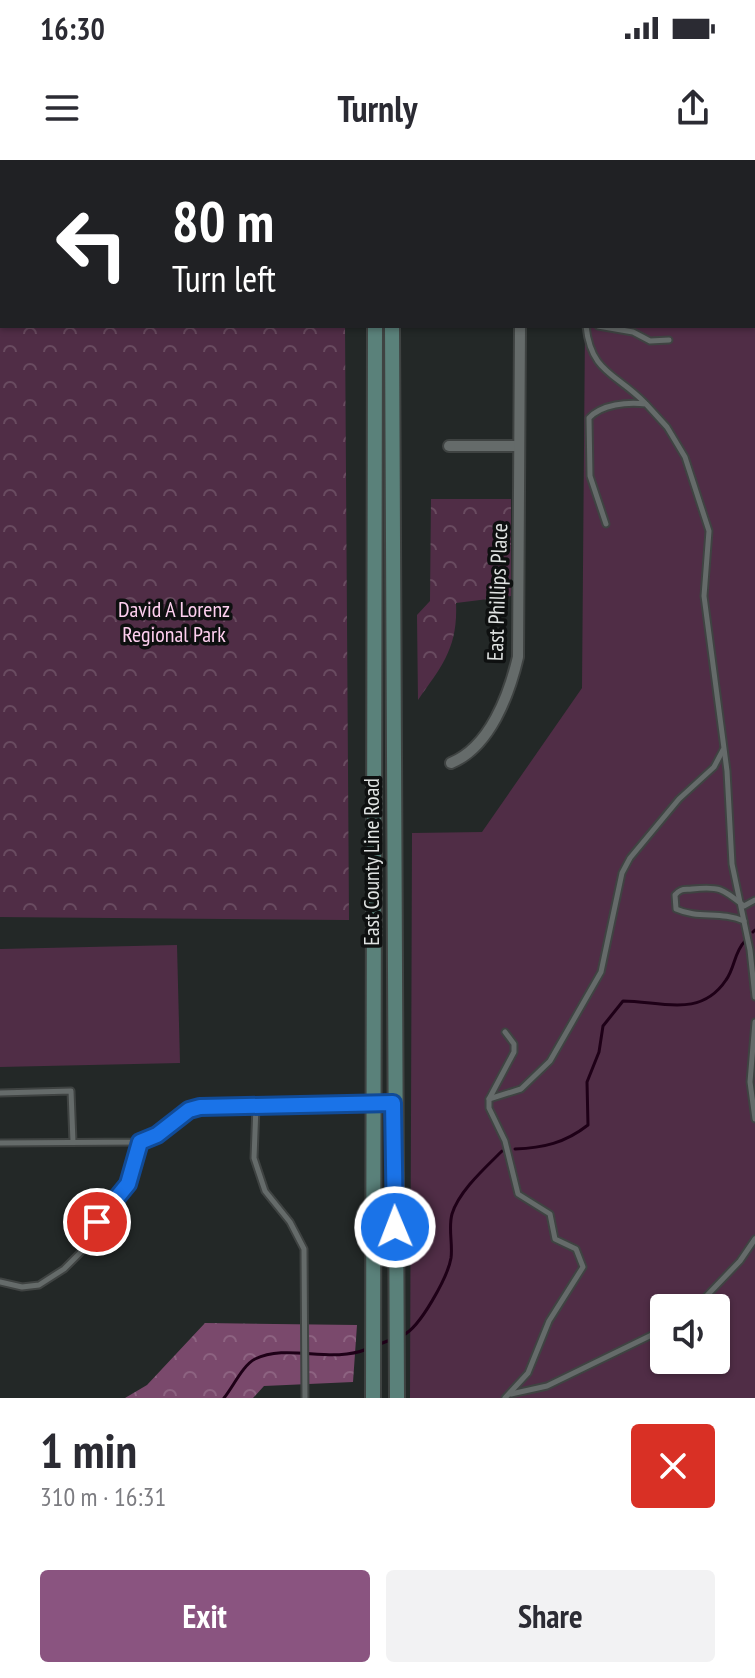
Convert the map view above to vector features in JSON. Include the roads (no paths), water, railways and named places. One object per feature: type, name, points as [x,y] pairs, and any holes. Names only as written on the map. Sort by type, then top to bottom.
[{"type":"main road","name":"East County Line Road","points":[[373,1398],[375,328]]},
{"type":"main road","name":"East County Line Road","points":[[392,328],[393,1103],[397,1398]]},
{"type":"street","name":"East Phillips Place","points":[[451,763],[471,750],[487,731],[508,693],[518,657],[520,328]]},
{"type":"street","points":[[449,446],[519,446]]},
{"type":"lane","points":[[586,328],[588,345],[597,364],[646,404],[667,427],[685,457],[706,516],[710,543],[704,596],[724,745],[731,856],[755,997]]},
{"type":"lane","points":[[610,328],[633,332],[650,341],[669,340]]},
{"type":"lane","points":[[606,524],[590,476],[589,418],[597,409],[610,405],[646,404]]},
{"type":"lane","points":[[489,1099],[521,1089],[550,1061],[601,972],[622,873],[630,858],[679,799],[714,767],[724,745]]},
{"type":"lane","points":[[714,767],[726,767]]},
{"type":"lane","points":[[744,921],[725,914],[684,913],[676,909],[673,903],[679,890],[707,886],[731,893],[744,906],[755,900]]},
{"type":"lane","points":[[755,1022],[750,1090],[755,1119]]},
{"type":"lane","points":[[505,1032],[514,1044],[514,1052],[489,1099],[491,1117],[505,1141],[518,1194],[550,1214],[555,1239],[576,1249],[583,1267],[549,1321],[528,1373],[508,1396]]},
{"type":"lane","points":[[0,1093],[71,1091],[73,1142]]},
{"type":"lane","points":[[0,1143],[140,1142],[157,1135],[189,1110],[393,1103]]},
{"type":"lane","points":[[256,1106],[254,1158],[265,1191],[290,1222],[304,1249],[305,1396]]},
{"type":"lane","points":[[0,1282],[22,1287],[39,1285],[64,1269],[80,1253],[97,1222],[128,1184],[140,1142]]},
{"type":"lane","points":[[708,1294],[740,1261],[755,1239]]},
{"type":"lane","points":[[508,1396],[547,1386],[650,1336]]},
{"type":"waterway","points":[[515,1149],[553,1143],[588,1125],[587,1082],[599,1052],[603,1026],[623,1001],[679,1005],[704,1000],[726,980],[745,941]]},
{"type":"waterway","points":[[403,1335],[425,1312],[445,1277],[451,1258],[451,1219],[455,1205],[473,1180],[502,1151]]},
{"type":"waterway","points":[[377,1345],[393,1339]]},
{"type":"waterway","points":[[224,1398],[246,1366],[255,1359],[281,1353],[339,1355],[367,1349]]},
{"type":"park label","name":"David A Lorenz Regional Park","points":[[174,622]]}]
